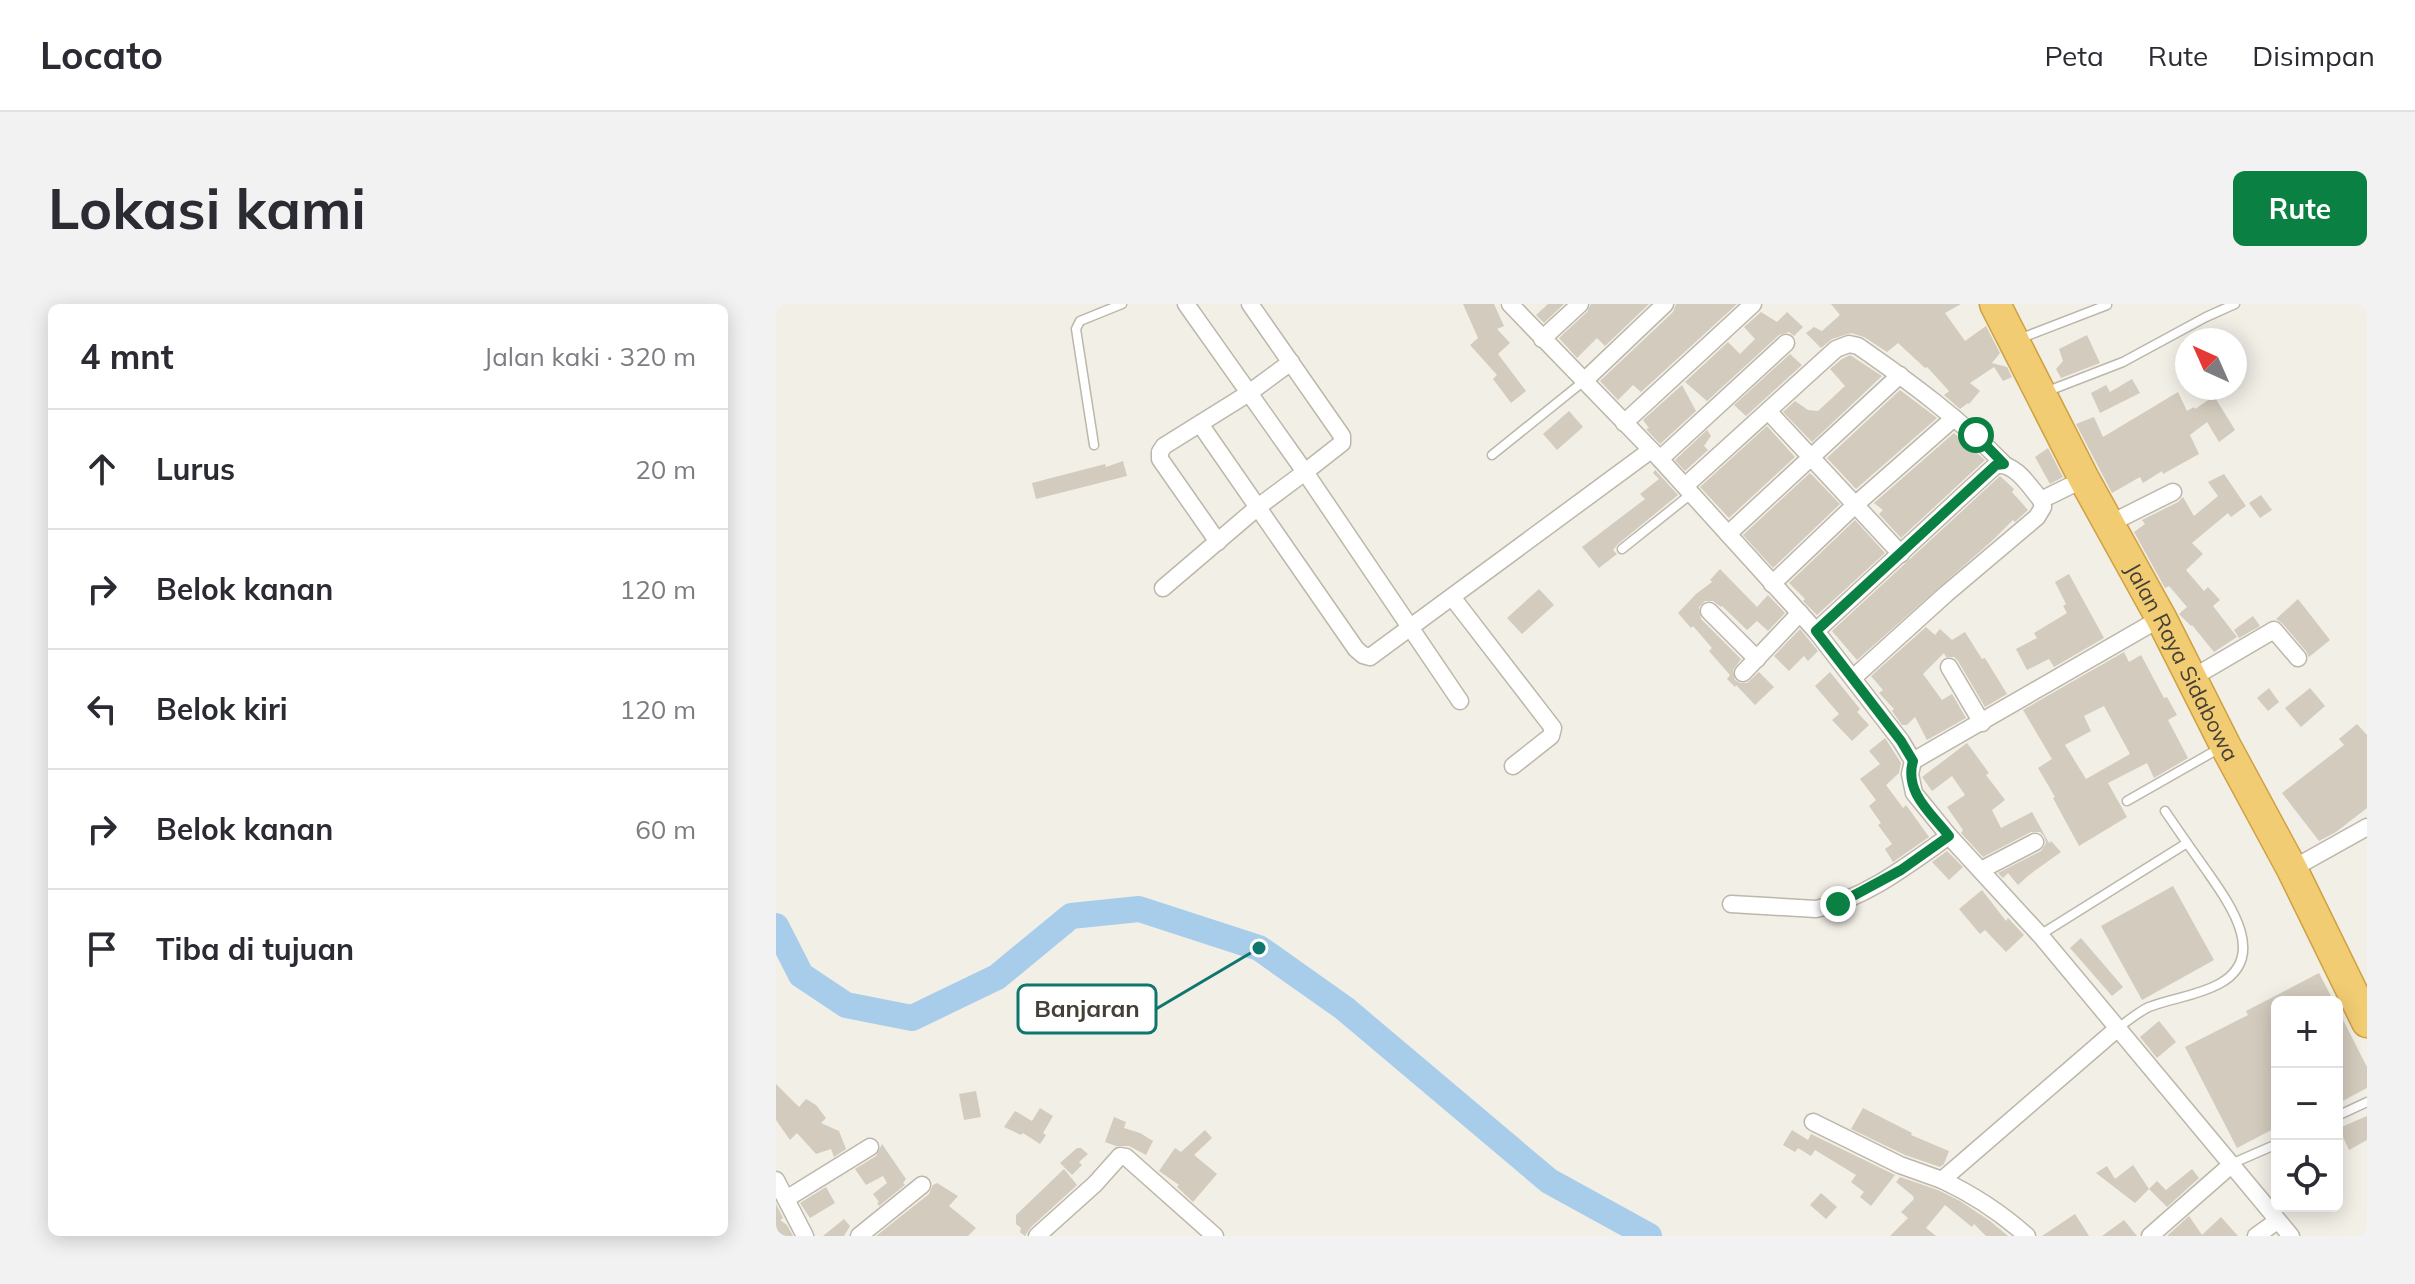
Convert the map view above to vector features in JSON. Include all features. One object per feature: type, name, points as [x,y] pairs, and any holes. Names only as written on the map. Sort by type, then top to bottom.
[{"type":"highway","name":"Jalan Raya Sidabowa","points":[[1995,304],[2084,479],[2161,618],[2292,869],[2367,1022]]},
{"type":"street","points":[[1186,304],[1305,472],[1460,701]]},
{"type":"street","points":[[1163,588],[1258,507],[1342,443],[1342,436],[1250,304]]},
{"type":"street","points":[[1510,304],[1655,454],[1816,631],[1913,761]]},
{"type":"street","points":[[1542,339],[1580,304]]},
{"type":"street","points":[[1584,381],[1665,304]]},
{"type":"street","points":[[1624,423],[1753,304]]},
{"type":"street","points":[[1200,424],[1356,649],[1370,657],[1655,454],[1786,343]]},
{"type":"street","points":[[1688,490],[1836,349],[1849,344],[1858,346],[1900,375],[1976,435],[2041,500],[2043,507],[2037,517],[1853,678]]},
{"type":"street","points":[[1218,542],[1160,459],[1160,452],[1164,446],[1249,393],[1291,362]]},
{"type":"street","points":[[1728,534],[1900,375]]},
{"type":"street","points":[[1768,411],[1901,554]]},
{"type":"street","points":[[1772,584],[1855,505],[1954,418]]},
{"type":"street","points":[[1816,631],[1996,465],[2004,464]]},
{"type":"street","points":[[2041,500],[2084,479]]},
{"type":"street","points":[[2109,524],[2173,492]]},
{"type":"street","points":[[1452,597],[1553,728],[1551,736],[1513,766]]},
{"type":"street","points":[[1709,611],[1757,659]]},
{"type":"street","points":[[1743,673],[1800,613]]},
{"type":"street","points":[[2161,618],[1913,761],[1910,774],[1914,793],[1949,836],[2040,935],[2291,1236]]},
{"type":"street","points":[[2192,678],[2274,630],[2298,658]]},
{"type":"street","points":[[1949,667],[1982,723]]},
{"type":"street","points":[[2292,869],[2367,827]]},
{"type":"street","points":[[1731,904],[1829,907],[1901,870],[1949,836]]},
{"type":"street","points":[[1981,870],[2035,842]]},
{"type":"street","points":[[1942,1180],[2118,1028]]},
{"type":"street","points":[[1813,1122],[1900,1165],[1979,1198],[2027,1236]]},
{"type":"street","points":[[786,1199],[870,1147]]},
{"type":"street","points":[[1037,1236],[1095,1184],[1120,1156],[1126,1157],[1215,1236]]},
{"type":"street","points":[[2150,1236],[2231,1165]]},
{"type":"street","points":[[776,1180],[805,1236]]},
{"type":"street","points":[[859,1236],[922,1185]]},
{"type":"street","points":[[2256,1236],[2277,1221]]},
{"type":"lane","points":[[1094,445],[1076,329],[1080,321],[1122,304]]},
{"type":"lane","points":[[2040,394],[2123,362],[2235,304]]},
{"type":"lane","points":[[2015,341],[2107,305]]},
{"type":"lane","points":[[1492,455],[1584,381]]},
{"type":"lane","points":[[1622,549],[1688,490]]},
{"type":"lane","points":[[2127,801],[2225,745]]},
{"type":"lane","points":[[2118,1028],[2145,1008],[2187,998],[2222,983],[2237,969],[2244,940],[2235,912],[2165,811]]},
{"type":"lane","points":[[2040,935],[2187,843]]},
{"type":"lane","points":[[2343,1113],[2367,1102]]},
{"type":"lane","points":[[2231,1165],[2271,1147]]},
{"type":"building","points":[[1463,304],[1494,304],[1504,326],[1497,329],[1510,343],[1498,354],[1526,391],[1511,403],[1493,379],[1497,375],[1470,345],[1478,338]]},
{"type":"building","points":[[1548,304],[1564,304],[1544,323],[1536,315]]},
{"type":"building","points":[[1591,304],[1649,304],[1605,346],[1597,338],[1577,358],[1559,338],[1587,312]]},
{"type":"building","points":[[1676,304],[1737,304],[1641,392],[1633,385],[1618,400],[1600,381],[1673,312]]},
{"type":"building","points":[[1831,304],[1961,304],[1945,313],[1965,341],[1986,326],[2000,353],[1992,363],[2007,367],[2012,377],[2003,381],[1994,367],[1970,383],[1980,391],[1960,409],[1944,395],[1949,391],[1927,367],[1898,343],[1887,352],[1864,337],[1851,333],[1832,339],[1821,348],[1806,333],[1814,327],[1822,331],[1840,315]]},
{"type":"building","points":[[1761,312],[1777,322],[1787,312],[1803,327],[1794,336],[1789,332],[1779,335],[1707,401],[1685,382],[1728,342],[1740,354],[1755,339],[1744,327]]},
{"type":"building","points":[[2087,335],[2100,363],[2061,378],[2056,369],[2063,361],[2059,349]]},
{"type":"building","points":[[1790,354],[1802,365],[1746,416],[1734,405]]},
{"type":"building","points":[[1850,355],[1882,376],[1812,442],[1783,412],[1795,401],[1808,410],[1818,411],[1845,386],[1830,369]]},
{"type":"building","points":[[2132,379],[2140,393],[2100,413],[2091,393],[2106,385],[2110,392]]},
{"type":"building","points":[[1682,385],[1696,411],[1660,444],[1646,429],[1649,428],[1643,420]]},
{"type":"building","points":[[1900,390],[1937,418],[1856,489],[1827,458]]},
{"type":"building","points":[[2175,394],[2175,400],[2182,400],[2187,411],[2208,400],[2216,400],[2235,430],[2219,442],[2207,422],[2190,435],[2199,454],[2143,483],[2140,477],[2112,493],[2076,424],[2094,417],[2103,437]]},
{"type":"building","points":[[1569,411],[1583,427],[1557,450],[1543,434]]},
{"type":"building","points":[[1767,426],[1795,457],[1729,518],[1700,487]]},
{"type":"building","points":[[1707,430],[1711,436],[1704,446],[1708,450],[1685,471],[1675,460]]},
{"type":"building","points":[[1954,433],[1985,460],[1901,538],[1879,514],[1883,510],[1874,503]]},
{"type":"building","points":[[2048,448],[2063,477],[2050,484],[2035,457]]},
{"type":"building","points":[[1123,461],[1127,476],[1036,499],[1032,483]]},
{"type":"building","points":[[1655,470],[1678,495],[1618,544],[1613,550],[1617,554],[1599,568],[1582,547],[1645,499],[1640,494],[1659,479],[1653,473]]},
{"type":"building","points":[[1810,473],[1840,504],[1773,568],[1743,535]]},
{"type":"building","points":[[2224,474],[2246,506],[2231,517],[2228,513],[2192,543],[2203,554],[2186,570],[2204,591],[2208,587],[2220,600],[2213,606],[2237,637],[2214,652],[2179,614],[2187,607],[2169,586],[2165,588],[2134,532],[2145,524],[2142,520],[2183,497],[2194,516],[2218,496],[2208,482]]},
{"type":"building","points":[[2000,476],[2014,489],[2012,492],[2028,510],[1857,660],[1832,631]]},
{"type":"building","points":[[2261,495],[2272,510],[2260,518],[2249,503]]},
{"type":"building","points":[[1855,520],[1885,553],[1817,615],[1789,583]]},
{"type":"building","points":[[1720,569],[1757,607],[1768,595],[1785,613],[1768,631],[1757,621],[1747,630],[1713,601],[1705,601],[1699,607],[1701,619],[1741,659],[1733,670],[1735,680],[1747,683],[1759,672],[1774,687],[1755,705],[1727,679],[1730,675],[1709,651],[1712,648],[1678,613],[1712,582],[1710,580]]},
{"type":"building","points":[[2069,574],[2104,638],[2054,667],[2049,659],[2027,670],[2016,649],[2037,638],[2034,633],[2067,613],[2055,582]]},
{"type":"building","points":[[1539,589],[1554,605],[1522,634],[1507,618]]},
{"type":"building","points":[[2298,599],[2330,640],[2309,657],[2276,619]]},
{"type":"building","points":[[2253,616],[2260,626],[2239,638],[2234,630]]},
{"type":"building","points":[[1926,627],[1935,635],[1940,629],[1952,640],[1965,632],[2007,694],[1985,707],[1958,661],[1954,657],[1946,657],[1944,653],[1923,674],[1942,700],[1952,694],[1966,718],[1927,740],[1915,717],[1907,725],[1902,725],[1892,711],[1894,709],[1879,693],[1883,690],[1871,676]]},
{"type":"building","points":[[1800,629],[1818,651],[1808,661],[1804,656],[1789,671],[1774,656]]},
{"type":"building","points":[[2124,652],[2129,662],[2141,655],[2164,698],[2167,697],[2177,715],[2168,720],[2188,758],[2154,778],[2147,763],[2108,783],[2127,817],[2079,846],[2038,768],[2052,759],[2023,710]],"holes":[[[2104,706],[2130,754],[2086,779],[2065,745],[2091,731],[2084,716]]]},
{"type":"building","points":[[1830,672],[1869,725],[1852,741],[1832,720],[1839,714],[1815,686]]},
{"type":"building","points":[[2269,688],[2279,702],[2268,711],[2257,698]]},
{"type":"building","points":[[2310,688],[2325,706],[2301,727],[2285,708]]},
{"type":"building","points":[[2357,724],[2367,735],[2367,808],[2319,841],[2282,793],[2344,745],[2339,739]]},
{"type":"building","points":[[1885,738],[1901,763],[1899,773],[1886,785],[1903,808],[1906,805],[1929,837],[1893,862],[1885,849],[1892,844],[1869,806],[1876,800],[1860,779],[1880,764],[1869,751]]},
{"type":"building","points":[[1967,743],[2005,800],[1992,810],[2001,828],[2032,812],[2049,843],[2051,841],[2061,852],[2018,885],[2008,873],[2003,878],[1998,873],[2041,851],[2046,843],[2044,836],[2040,832],[2031,832],[1983,857],[1961,833],[1963,830],[1947,807],[1965,795],[1952,776],[1932,791],[1922,777]]},
{"type":"building","points":[[1947,851],[1963,867],[1949,880],[1932,862]]},
{"type":"building","points":[[2173,886],[2214,960],[2142,1000],[2101,926]]},
{"type":"building","points":[[1982,890],[2006,921],[2008,918],[2024,935],[2006,952],[1985,930],[1980,934],[1959,909]]},
{"type":"building","points":[[2081,938],[2123,987],[2112,996],[2070,948]]},
{"type":"building","points":[[2319,973],[2331,996],[2275,996]]},
{"type":"building","points":[[2271,998],[2271,1130],[2237,1148],[2185,1047],[2248,1015],[2246,1011]]},
{"type":"building","points":[[2343,1020],[2367,1067],[2367,1088],[2343,1101]]},
{"type":"building","points":[[2159,1021],[2176,1042],[2157,1058],[2140,1037]]},
{"type":"building","points":[[776,1084],[799,1107],[806,1099],[816,1105],[826,1118],[821,1123],[839,1131],[846,1149],[834,1157],[831,1149],[816,1154],[797,1133],[790,1140],[776,1120]]},
{"type":"building","points":[[976,1091],[981,1117],[964,1120],[959,1094]]},
{"type":"building","points":[[1040,1108],[1053,1116],[1040,1144],[1023,1133],[1021,1135],[1004,1127],[1015,1111],[1032,1121]]},
{"type":"building","points":[[1863,1108],[1911,1135],[1949,1151],[1944,1164],[1940,1167],[1905,1155],[1851,1129]]},
{"type":"building","points":[[2367,1116],[2367,1140],[2349,1150],[2343,1137],[2343,1126]]},
{"type":"building","points":[[1114,1117],[1126,1122],[1124,1128],[1153,1141],[1146,1155],[1129,1146],[1105,1142]]},
{"type":"building","points":[[1205,1130],[1212,1138],[1194,1155],[1217,1174],[1193,1202],[1177,1187],[1179,1185],[1159,1171],[1175,1148],[1181,1152]]},
{"type":"building","points":[[1792,1130],[1808,1140],[1811,1134],[1895,1175],[1871,1206],[1860,1197],[1864,1192],[1851,1182],[1856,1175],[1815,1150],[1811,1156],[1798,1148],[1795,1152],[1783,1145]]},
{"type":"building","points":[[882,1144],[906,1179],[905,1185],[879,1206],[873,1194],[887,1183],[883,1176],[866,1185],[855,1169],[876,1156]]},
{"type":"building","points":[[1077,1148],[1088,1154],[1072,1175],[1060,1163]]},
{"type":"building","points":[[2133,1165],[2149,1189],[2135,1203],[2096,1173],[2107,1166],[2115,1179]]},
{"type":"building","points":[[1064,1169],[1077,1185],[1025,1236],[1016,1224],[1016,1215]]},
{"type":"building","points":[[2192,1169],[2199,1178],[2167,1207],[2149,1189],[2157,1181],[2166,1190]]},
{"type":"building","points":[[1900,1177],[1960,1201],[2008,1236],[1986,1236],[1945,1205],[1926,1228],[1936,1236],[1890,1236],[1908,1218],[1901,1212],[1914,1199],[1896,1182]]},
{"type":"building","points":[[937,1183],[958,1196],[949,1206],[976,1228],[968,1236],[876,1236],[929,1194]]},
{"type":"building","points":[[826,1187],[835,1203],[810,1218],[800,1203]]},
{"type":"building","points":[[1821,1193],[1837,1207],[1826,1219],[1810,1205]]},
{"type":"building","points":[[776,1204],[783,1218],[780,1220],[793,1236],[776,1236]]},
{"type":"building","points":[[2075,1214],[2089,1236],[2042,1236]]},
{"type":"building","points":[[2189,1216],[2202,1235],[2221,1217],[2238,1236],[2167,1236]]},
{"type":"building","points":[[844,1219],[850,1226],[844,1236],[823,1236]]},
{"type":"building","points":[[2124,1220],[2137,1236],[2102,1236]]},
{"type":"waterway","points":[[776,926],[801,975],[846,1005],[912,1018],[997,977],[1071,916],[1139,909],[1259,948],[1344,1008],[1549,1181],[1649,1236]]},
{"type":"place","name":"Banjaran","points":[[1259,948]]},
{"type":"route","points":[[1838,904],[1901,870],[1949,836],[1914,793],[1910,774],[1913,761],[1901,741],[1816,631],[1996,465],[2004,464],[1976,435]]}]
